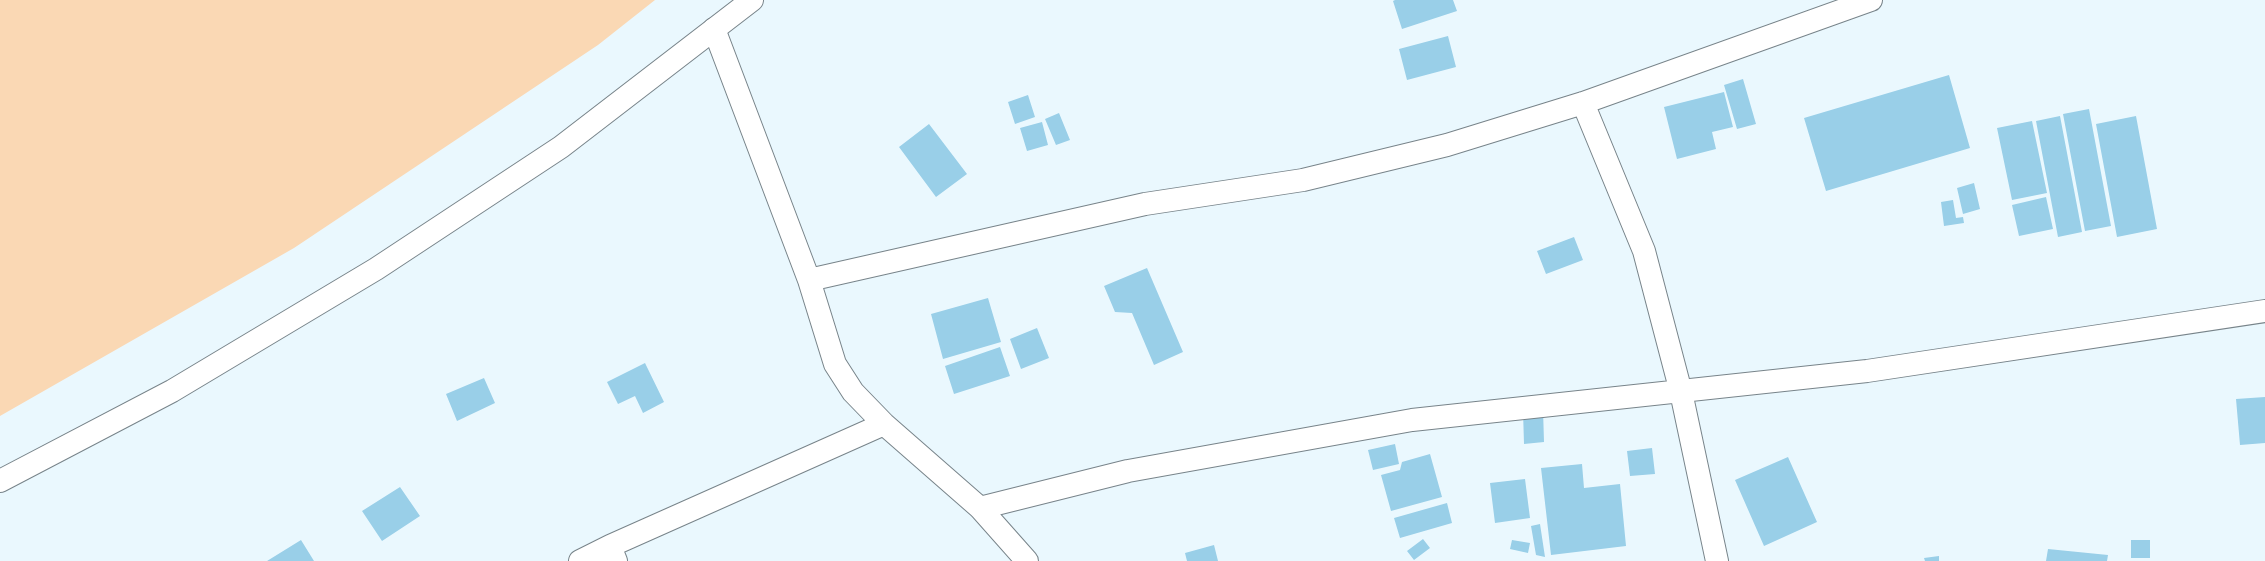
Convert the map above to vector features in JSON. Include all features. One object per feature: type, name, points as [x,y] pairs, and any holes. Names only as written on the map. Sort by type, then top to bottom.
[{"type":"street","points":[[0,481],[172,391],[376,269],[561,147],[752,0]]},
{"type":"street","points":[[809,280],[1145,204],[1303,180],[1447,145],[1583,103],[1871,0]]},
{"type":"street","points":[[714,29],[809,280],[835,364],[853,392],[884,424],[980,508],[1027,561]]},
{"type":"street","points":[[1583,103],[1644,251],[1681,392],[1717,561]]},
{"type":"street","points":[[980,508],[1128,472],[1412,420],[1867,371],[2265,311]]},
{"type":"street","points":[[580,561],[613,554],[884,424]]},
{"type":"shaded area","points":[[0,0],[655,0],[598,45],[294,248],[0,416]]},
{"type":"building","points":[[1453,0],[1457,11],[1402,29],[1393,1]]},
{"type":"building","points":[[1448,36],[1456,67],[1407,80],[1399,49]]},
{"type":"building","points":[[1949,75],[1970,148],[1826,191],[1804,118]]},
{"type":"building","points":[[1743,79],[1756,124],[1737,129],[1724,85]]},
{"type":"building","points":[[1724,92],[1733,127],[1712,132],[1716,149],[1677,159],[1664,107]]},
{"type":"building","points":[[1028,95],[1035,117],[1015,124],[1008,102]]},
{"type":"building","points":[[2089,109],[2111,226],[2085,231],[2063,114]]},
{"type":"building","points":[[1059,113],[1070,140],[1056,145],[1045,119]]},
{"type":"building","points":[[2060,116],[2082,232],[2058,237],[2036,121]]},
{"type":"building","points":[[2136,116],[2157,229],[2117,237],[2096,124]]},
{"type":"building","points":[[2032,121],[2047,193],[2012,200],[1997,128]]},
{"type":"building","points":[[1042,122],[1048,145],[1027,151],[1020,128]]},
{"type":"building","points":[[929,124],[967,174],[936,197],[899,147]]},
{"type":"building","points":[[1974,183],[1980,209],[1963,214],[1957,188]]},
{"type":"building","points":[[2046,197],[2053,229],[2019,236],[2012,205]]},
{"type":"building","points":[[1953,200],[1956,218],[1963,217],[1964,223],[1944,226],[1941,202]]},
{"type":"building","points":[[1574,237],[1583,260],[1546,274],[1537,251]]},
{"type":"building","points":[[1147,268],[1183,352],[1154,365],[1132,313],[1115,312],[1104,286]]},
{"type":"building","points":[[988,298],[1001,342],[943,359],[931,314]]},
{"type":"building","points":[[1037,328],[1049,358],[1021,369],[1010,339]]},
{"type":"building","points":[[1000,347],[1010,376],[954,394],[945,366]]},
{"type":"building","points":[[645,363],[664,402],[643,413],[635,396],[618,404],[607,382]]},
{"type":"building","points":[[484,378],[495,403],[457,421],[446,394]]},
{"type":"building","points":[[2265,397],[2265,443],[2240,445],[2236,399]]},
{"type":"building","points":[[1543,409],[1544,442],[1524,444],[1523,411]]},
{"type":"building","points":[[1395,444],[1399,464],[1373,470],[1368,450]]},
{"type":"building","points":[[1652,448],[1655,474],[1630,476],[1627,451]]},
{"type":"building","points":[[1430,454],[1442,497],[1391,511],[1381,475],[1400,470],[1402,462]]},
{"type":"building","points":[[1788,457],[1817,522],[1764,546],[1735,480]]},
{"type":"building","points":[[1582,464],[1584,488],[1620,484],[1626,546],[1551,555],[1541,468]]},
{"type":"building","points":[[1525,479],[1530,518],[1495,523],[1490,483]]},
{"type":"building","points":[[400,487],[420,516],[382,541],[362,511]]},
{"type":"building","points":[[1447,503],[1452,523],[1400,538],[1394,518]]},
{"type":"building","points":[[1540,524],[1545,557],[1536,555],[1531,526]]},
{"type":"building","points":[[1423,539],[1430,548],[1414,560],[1407,551]]},
{"type":"building","points":[[301,540],[314,561],[267,561]]},
{"type":"building","points":[[1512,540],[1530,543],[1528,553],[1510,549]]},
{"type":"building","points":[[2131,540],[2150,540],[2150,558],[2131,558]]},
{"type":"building","points":[[1214,545],[1218,561],[1187,561],[1185,553]]},
{"type":"building","points":[[2048,549],[2108,555],[2107,561],[2046,561]]},
{"type":"building","points":[[1939,556],[1939,561],[1925,561],[1924,558]]}]
